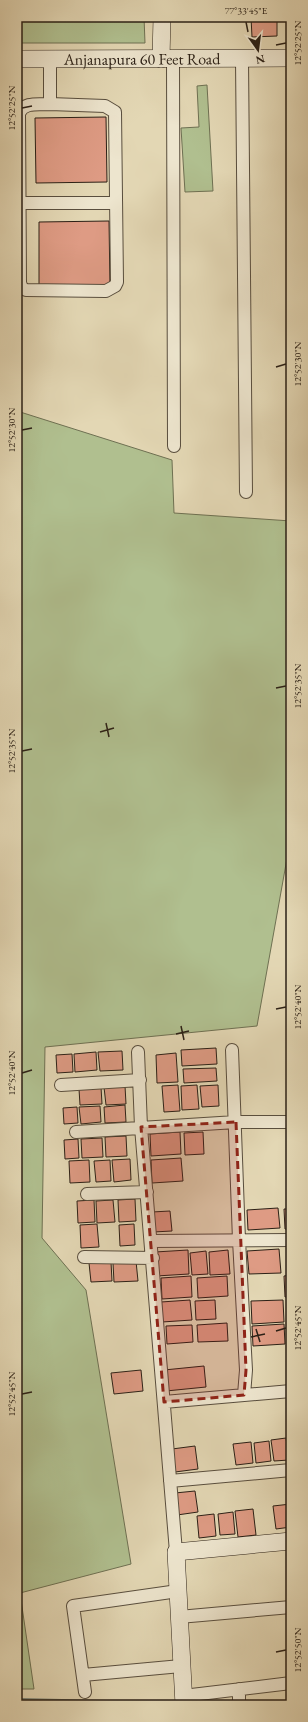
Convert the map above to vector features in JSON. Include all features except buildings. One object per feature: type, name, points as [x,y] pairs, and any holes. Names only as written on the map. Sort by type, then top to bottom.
[{"type":"street","points":[[162,17],[167,59],[174,446]]},
{"type":"street","name":"Anjanapura 60 Feet Road","points":[[17,59],[291,58]]},
{"type":"street","points":[[50,59],[50,104]]},
{"type":"street","points":[[242,59],[246,492]]},
{"type":"street","points":[[50,104],[105,106],[115,112],[117,282],[115,286],[106,291],[26,290],[22,288],[20,283],[19,113],[21,108],[26,106],[50,104]]},
{"type":"street","points":[[19,203],[116,203]]},
{"type":"street","points":[[232,1050],[236,1122],[239,1240],[246,1370],[244,1395]]},
{"type":"street","points":[[138,1052],[141,1126],[176,1552],[183,1700],[239,1689],[291,1683]]},
{"type":"street","points":[[61,1085],[140,1080]]},
{"type":"street","points":[[76,1132],[141,1126],[236,1122],[291,1122]]},
{"type":"street","points":[[87,1194],[147,1192]]},
{"type":"street","points":[[151,1241],[291,1240]]},
{"type":"street","points":[[84,1257],[153,1258]]},
{"type":"street","points":[[164,1402],[291,1391]]},
{"type":"street","points":[[170,1481],[291,1470]]},
{"type":"street","points":[[176,1552],[291,1541]]},
{"type":"street","points":[[85,1692],[73,1606],[178,1592]]},
{"type":"street","points":[[179,1618],[291,1607]]},
{"type":"street","points":[[83,1675],[181,1666]]},
{"type":"street","points":[[239,1689],[240,1705]]},
{"type":"highlighted area","points":[[236,1122],[246,1370],[244,1395],[164,1402],[141,1127]]},
{"type":"green space","points":[[17,17],[144,17],[145,43],[17,43]]},
{"type":"green space","points":[[207,85],[213,191],[185,192],[181,128],[199,127],[197,86]]},
{"type":"green space","points":[[17,411],[172,460],[174,513],[291,521],[291,836],[257,1026],[45,1047],[42,1238],[86,1290],[131,1564],[20,1593],[34,1689],[17,1689]]},
{"type":"waterway","points":[[17,1700],[107,1702],[112,1705]]}]
